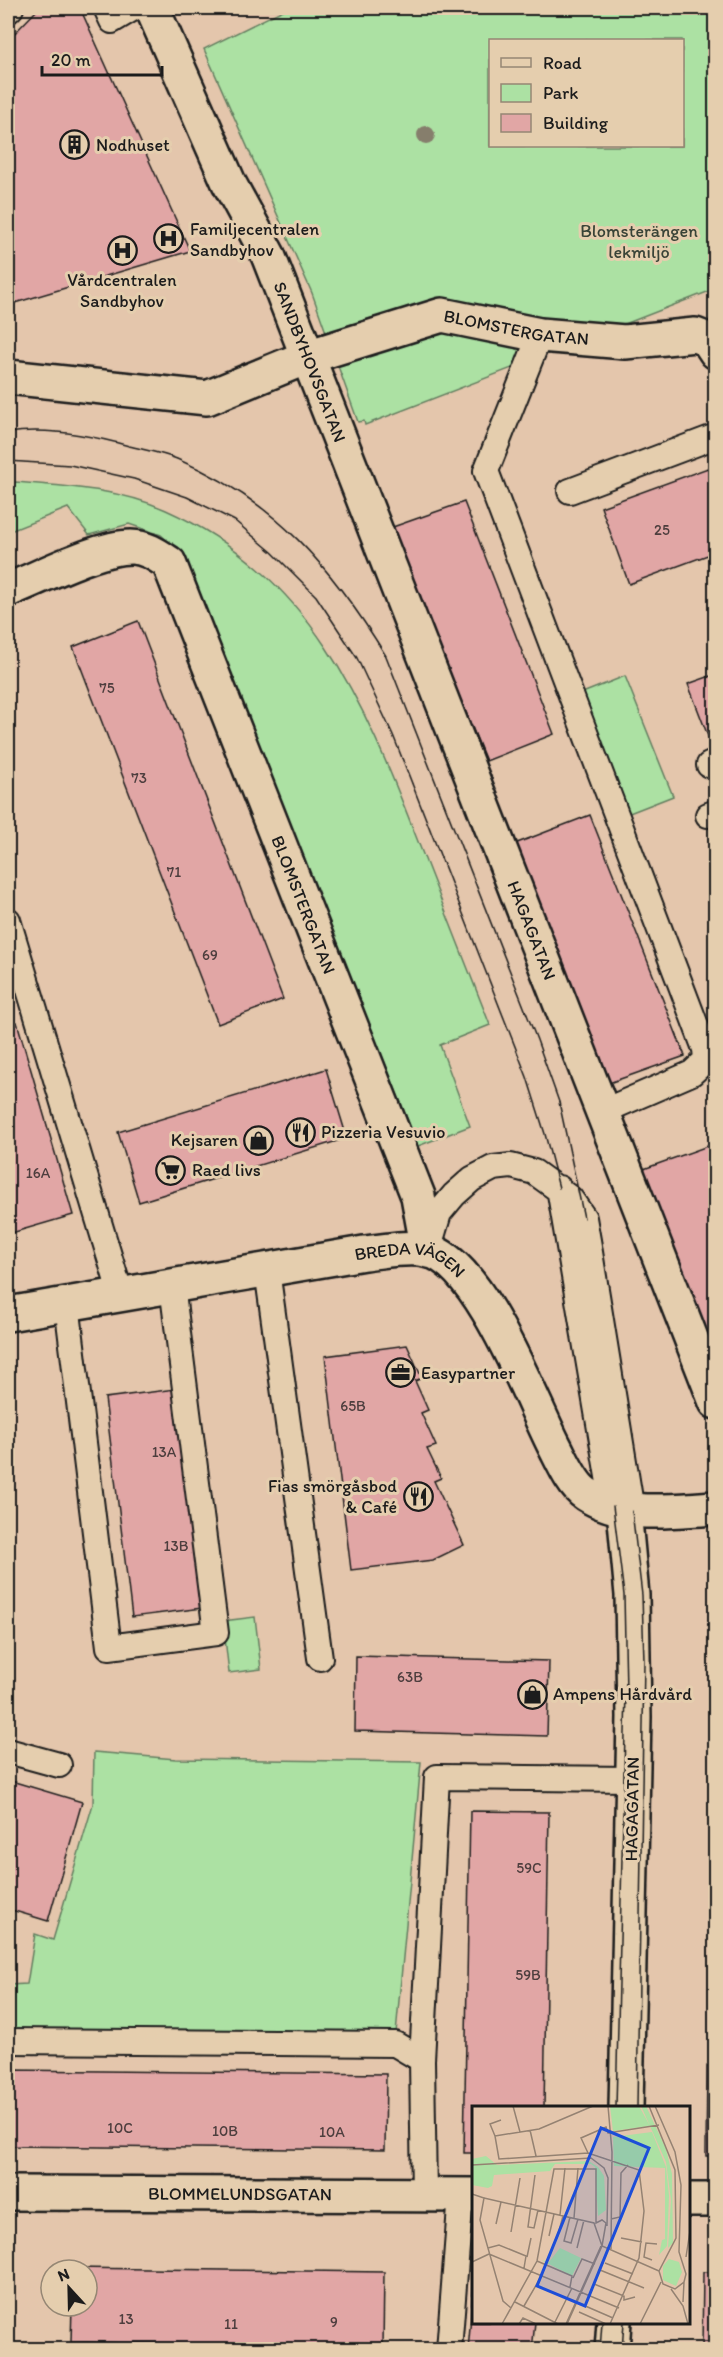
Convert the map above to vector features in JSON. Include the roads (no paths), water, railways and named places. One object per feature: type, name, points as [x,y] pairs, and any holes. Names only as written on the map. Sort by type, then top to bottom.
[{"type":"street","name":"SANDBYHOVSGATAN","points":[[152,8],[229,183],[268,255],[345,457]]},
{"type":"street","name":"BLOMSTERGATAN","points":[[8,377],[207,398],[307,357],[442,315],[540,335],[625,342],[705,343]]},
{"type":"street","name":"HAGAGATAN","points":[[345,457],[604,1111],[716,1402]]},
{"type":"street","name":"BLOMSTERGATAN","points":[[8,590],[109,550],[131,547],[151,550],[169,562],[418,1196],[428,1251]]},
{"type":"street","name":"BREDA VÄGEN","points":[[8,1314],[364,1253],[400,1249],[428,1251],[453,1263],[474,1289],[574,1479],[585,1493],[623,1509],[716,1508]]},
{"type":"street","name":"HAGAGATAN","points":[[623,1509],[632,1595],[633,1779],[626,2106]]},
{"type":"street","name":"BLOMMELUNDSGATAN","points":[[8,2196],[467,2195]]},
{"type":"street","points":[[690,2200],[716,2200]]},
{"type":"street","points":[[612,2349],[614,2324]]},
{"type":"lane","points":[[8,11],[11,8]]},
{"type":"lane","points":[[106,8],[112,21],[134,8]]},
{"type":"lane","points":[[540,335],[486,471],[705,1049],[706,1060],[692,1073],[604,1111]]},
{"type":"lane","points":[[570,491],[716,435]]},
{"type":"lane","points":[[8,920],[121,1294]]},
{"type":"lane","points":[[428,1251],[440,1213],[447,1204],[472,1179],[493,1168],[511,1166],[534,1172],[559,1188],[623,1509]]},
{"type":"lane","points":[[267,1270],[320,1658]]},
{"type":"lane","points":[[67,1304],[109,1647],[216,1634],[172,1286]]},
{"type":"lane","points":[[8,1751],[59,1765]]},
{"type":"lane","points":[[424,2195],[422,2060],[437,1777],[633,1779]]},
{"type":"lane","points":[[8,2041],[395,2044],[422,2060]]},
{"type":"lane","points":[[449,2349],[467,2195]]},
{"type":"tram line","points":[[8,433],[23,431],[69,433],[99,438],[177,459],[212,476],[272,516],[298,540],[344,594],[386,656],[537,1040],[559,1102],[584,1218]]},
{"type":"tram line","points":[[8,461],[70,465],[134,479],[187,497],[235,521],[272,552],[316,596],[357,658],[393,735],[527,1077],[559,1188]]},
{"type":"tram line","points":[[613,1506],[624,1595],[626,1691],[616,2106]]},
{"type":"tram line","points":[[632,1511],[642,1595],[644,1661],[637,2106]]},
{"type":"tram line","points":[[600,2350],[602,2324]]},
{"type":"tram line","points":[[622,2350],[624,2324]]},
{"type":"place","name":"Nodhuset","points":[[75,145]]},
{"type":"place","name":"Familjecentralen Sandbyhov","points":[[169,239]]},
{"type":"place","name":"Vårdcentralen Sandbyhov","points":[[122,251]]},
{"type":"place","name":"Pizzeria Vesuvio","points":[[300,1132]]},
{"type":"place","name":"Kejsaren","points":[[259,1140]]},
{"type":"place","name":"Raed livs","points":[[171,1170]]},
{"type":"place","name":"Easypartner","points":[[400,1373]]},
{"type":"place","name":"Fias smörgåsbod & Café","points":[[418,1496]]},
{"type":"place","name":"Ampens Hårdvård","points":[[532,1694]]},
{"type":"park label","name":"Blomsterängen lekmiljö","points":[[639,241]]}]
